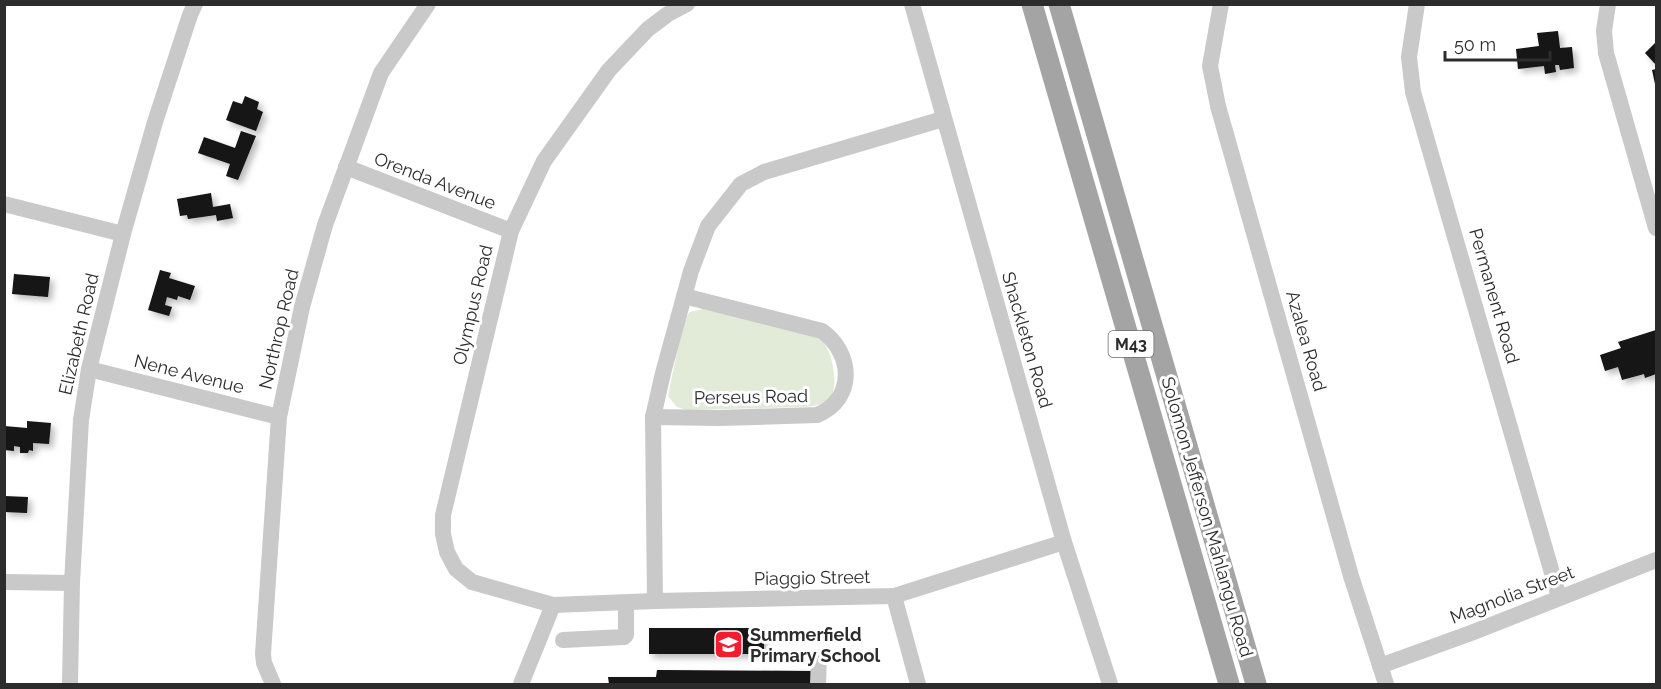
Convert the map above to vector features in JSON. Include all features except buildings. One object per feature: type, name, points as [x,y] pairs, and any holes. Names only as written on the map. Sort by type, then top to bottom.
[{"type":"main road","name":"Solomon Jefferson Mahlangu Road","points":[[1032,4],[1229,684]]},
{"type":"main road","name":"Solomon Jefferson Mahlangu Road","points":[[1059,4],[1256,684]]},
{"type":"street","name":"Elizabeth Road","points":[[70,684],[72,583],[81,420],[89,369],[123,234],[155,122],[195,4]]},
{"type":"street","name":"Northrop Road","points":[[273,684],[264,663],[263,654],[279,417],[302,308],[325,225],[381,73],[428,4]]},
{"type":"street","name":"Olympus Road","points":[[553,605],[472,582],[456,569],[447,552],[443,534],[443,515],[511,231],[544,160],[609,70],[648,29],[668,14],[687,4]]},
{"type":"street","name":"Shackleton Road","points":[[912,4],[1064,542],[1110,684]]},
{"type":"street","name":"Azalea Road","points":[[1221,4],[1210,66],[1218,106],[1351,576],[1386,684]]},
{"type":"street","name":"Permanent Road","points":[[1417,4],[1409,57],[1413,92],[1559,597]]},
{"type":"street","points":[[1608,4],[1604,31],[1606,53],[1656,228]]},
{"type":"street","points":[[655,601],[653,417],[691,271],[708,226],[741,184],[764,172],[944,120]]},
{"type":"street","name":"Orenda Avenue","points":[[346,167],[511,231]]},
{"type":"street","points":[[4,204],[123,234]]},
{"type":"street","name":"Perseus Road","points":[[653,417],[719,418],[817,415],[827,411],[838,401],[844,389],[846,369],[843,360],[833,339],[822,331],[684,296]]},
{"type":"street","name":"Nene Avenue","points":[[89,369],[279,417]]},
{"type":"street","name":"Piaggio Street","points":[[553,605],[894,596],[1064,542]]},
{"type":"street","name":"Magnolia Street","points":[[1380,666],[1471,633],[1656,560]]},
{"type":"street","points":[[4,582],[72,583]]},
{"type":"street","points":[[894,596],[918,684]]},
{"type":"street","points":[[563,640],[624,637],[626,635],[626,603]]},
{"type":"street","points":[[521,684],[553,605]]},
{"type":"street","points":[[818,684],[819,657]]},
{"type":"green space","points":[[707,308],[811,335],[821,340],[830,354],[834,371],[832,395],[823,403],[806,407],[687,410],[677,407],[668,396],[684,319],[690,312]]},
{"type":"place","name":"Summerfield Primary School","points":[[729,645]]}]
